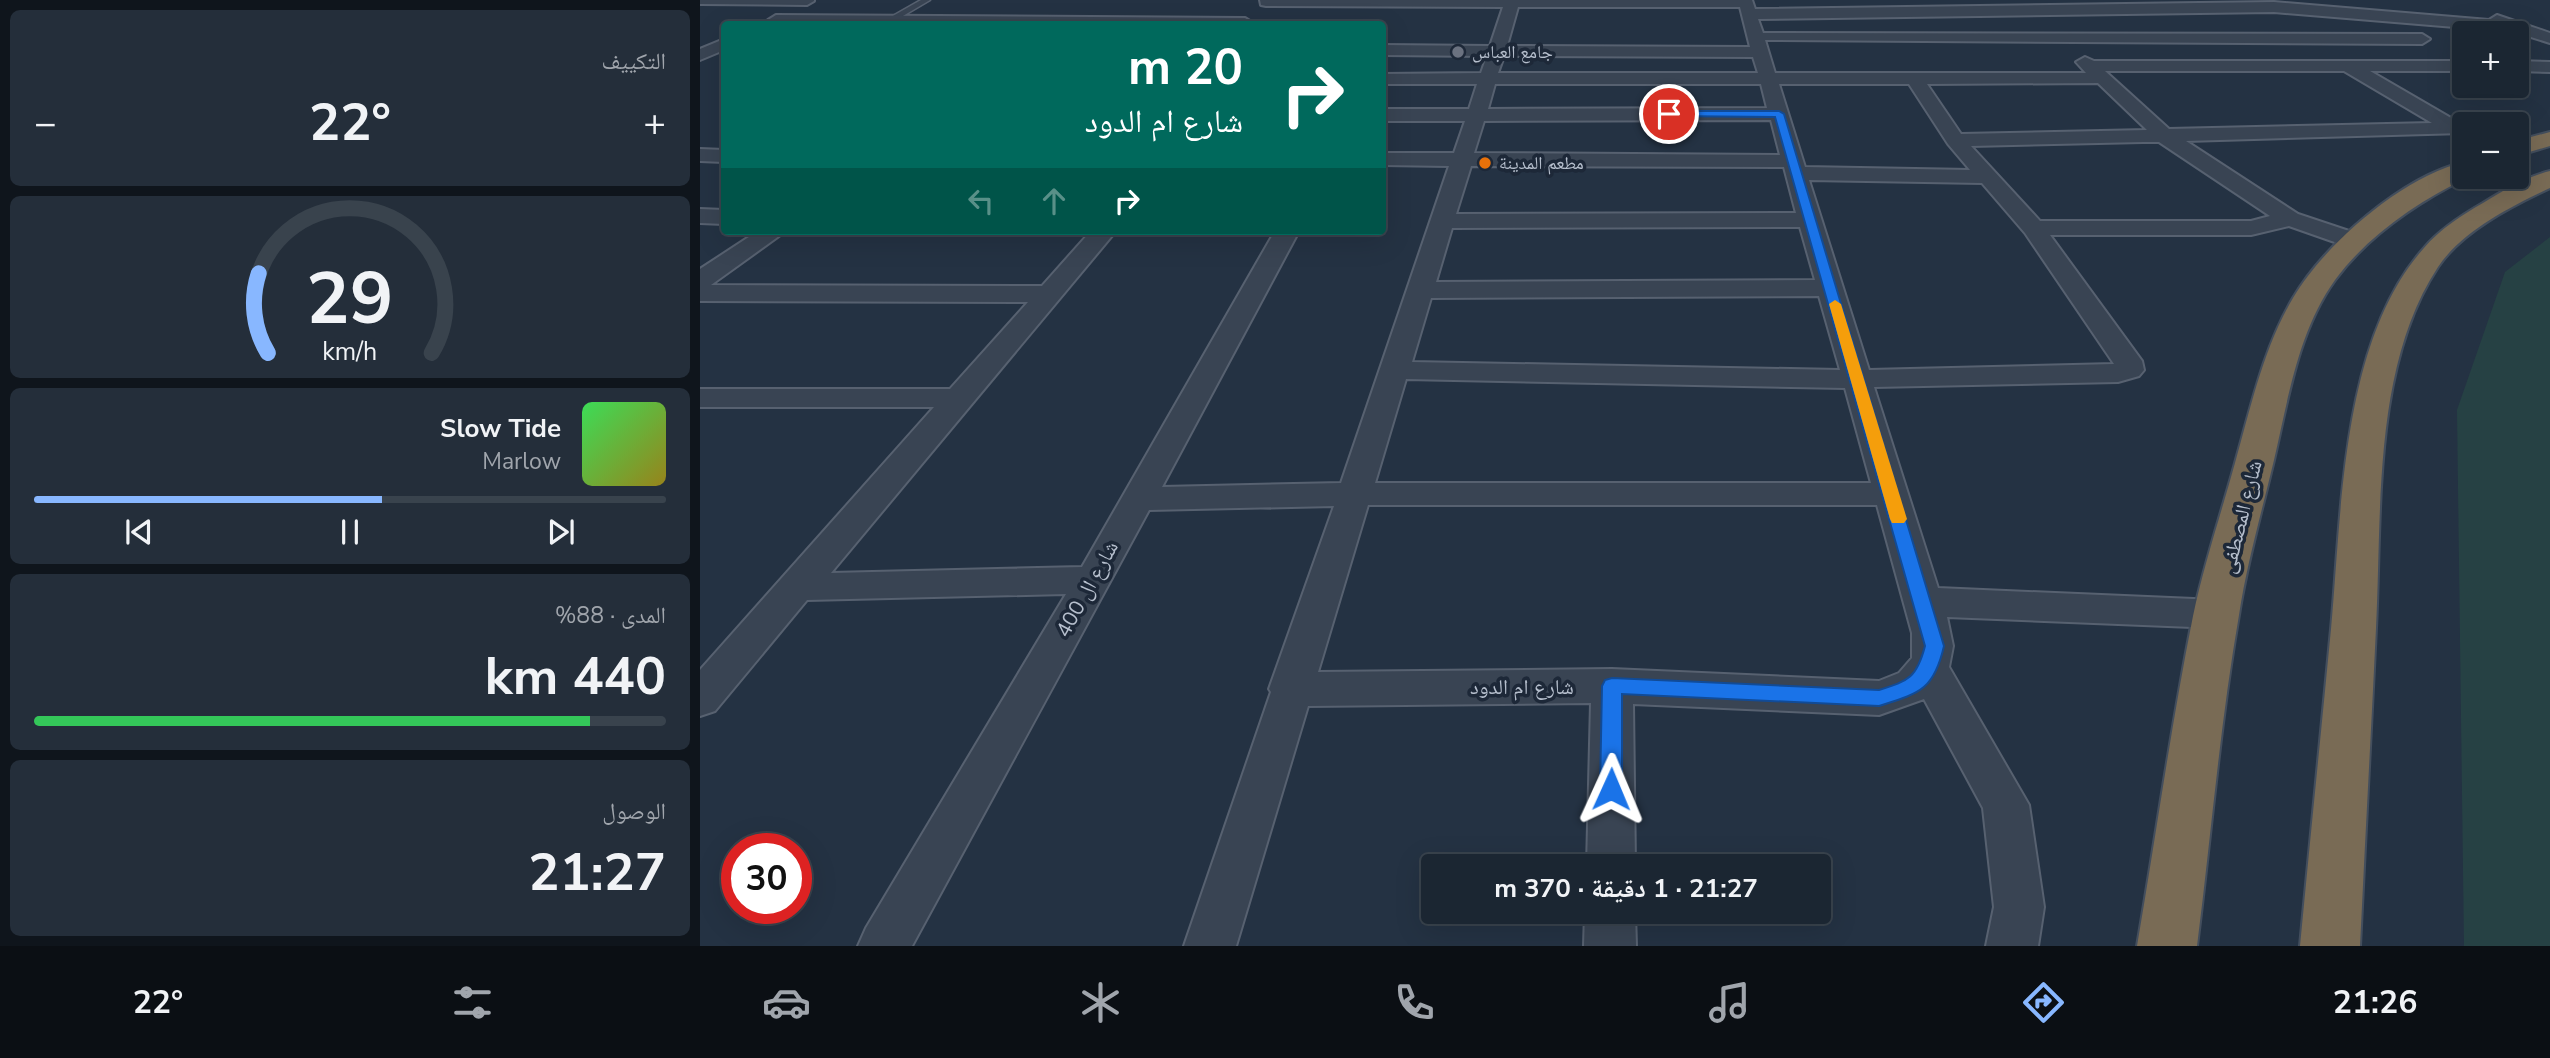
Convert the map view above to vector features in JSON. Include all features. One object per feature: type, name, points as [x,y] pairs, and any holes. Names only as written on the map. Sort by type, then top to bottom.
[{"type":"highway","points":[[2529,145],[2550,139]]},
{"type":"highway","name":"شارع المصطفى","points":[[2167,946],[2217,614],[2270,402],[2296,323],[2322,278],[2355,241],[2392,208],[2452,176]]},
{"type":"highway","points":[[2330,946],[2369,436],[2386,348],[2403,303],[2427,263],[2462,229],[2501,203],[2550,179]]},
{"type":"street","points":[[700,0],[817,0]]},
{"type":"street","points":[[770,21],[817,0]]},
{"type":"street","points":[[1248,21],[1267,1],[1512,1],[1750,23],[2007,38],[2437,40]]},
{"type":"street","points":[[1210,946],[1512,1]]},
{"type":"street","points":[[2450,4],[2488,21]]},
{"type":"street","points":[[1007,21],[1028,7]]},
{"type":"street","points":[[1386,50],[1497,51],[1750,23],[1983,12],[2274,7],[2452,27]]},
{"type":"street","points":[[1983,12],[2007,38]]},
{"type":"street","points":[[1750,23],[1769,79],[1923,602],[1934,646],[1929,670],[2006,805],[2019,907],[2012,946]]},
{"type":"street","points":[[2529,35],[2550,38]]},
{"type":"street","points":[[2061,38],[2166,138],[2290,219],[2355,241]]},
{"type":"street","points":[[2529,38],[2550,46]]},
{"type":"street","points":[[2301,39],[2452,127]]},
{"type":"street","points":[[1386,79],[1914,78],[2348,66],[2452,66]]},
{"type":"street","points":[[2529,66],[2550,66]]},
{"type":"street","points":[[1393,370],[1857,379],[2118,373],[2129,370],[2128,361],[2033,228],[1955,140],[1914,78]]},
{"type":"street","points":[[1386,115],[1779,114]]},
{"type":"street","points":[[1955,140],[2166,138],[2215,132],[2452,131]]},
{"type":"street","points":[[700,155],[721,156]]},
{"type":"street","points":[[1386,159],[1795,167],[1986,177]]},
{"type":"street","points":[[700,216],[721,216]]},
{"type":"street","points":[[2033,228],[2251,228],[2290,219]]},
{"type":"street","points":[[1440,221],[1810,220]]},
{"type":"street","points":[[700,281],[768,235]]},
{"type":"street","points":[[700,699],[1101,235]]},
{"type":"street","name":"شارع ال 400","points":[[884,946],[1093,580],[1285,235]]},
{"type":"street","points":[[1419,290],[1830,288]]},
{"type":"street","points":[[700,293],[1050,294]]},
{"type":"street","points":[[704,401],[960,398]]},
{"type":"street","points":[[1138,499],[1354,494],[1891,494]]},
{"type":"street","points":[[797,587],[1093,580]]},
{"type":"street","points":[[1923,602],[2217,614]]},
{"type":"street","name":"شارع ام الدود","points":[[1290,689],[1612,686],[1879,698],[1909,689],[1929,670]]},
{"type":"street","points":[[1611,854],[1612,686]]},
{"type":"street","points":[[1610,924],[1610,946]]},
{"type":"lane","points":[[888,21],[926,0]]},
{"type":"green space","points":[[2550,237],[2550,946],[2464,946],[2457,410],[2505,272]]},
{"type":"slow traffic","points":[[1835,304],[1898,519]]},
{"type":"place","name":"جامع العباس","points":[[1458,52]]},
{"type":"place","name":"مطعم المدينة","points":[[1485,163]]},
{"type":"route","points":[[1611,789],[1612,686],[1879,698],[1909,689],[1929,670],[1933,658],[1932,632],[1779,114],[1669,114]]}]
